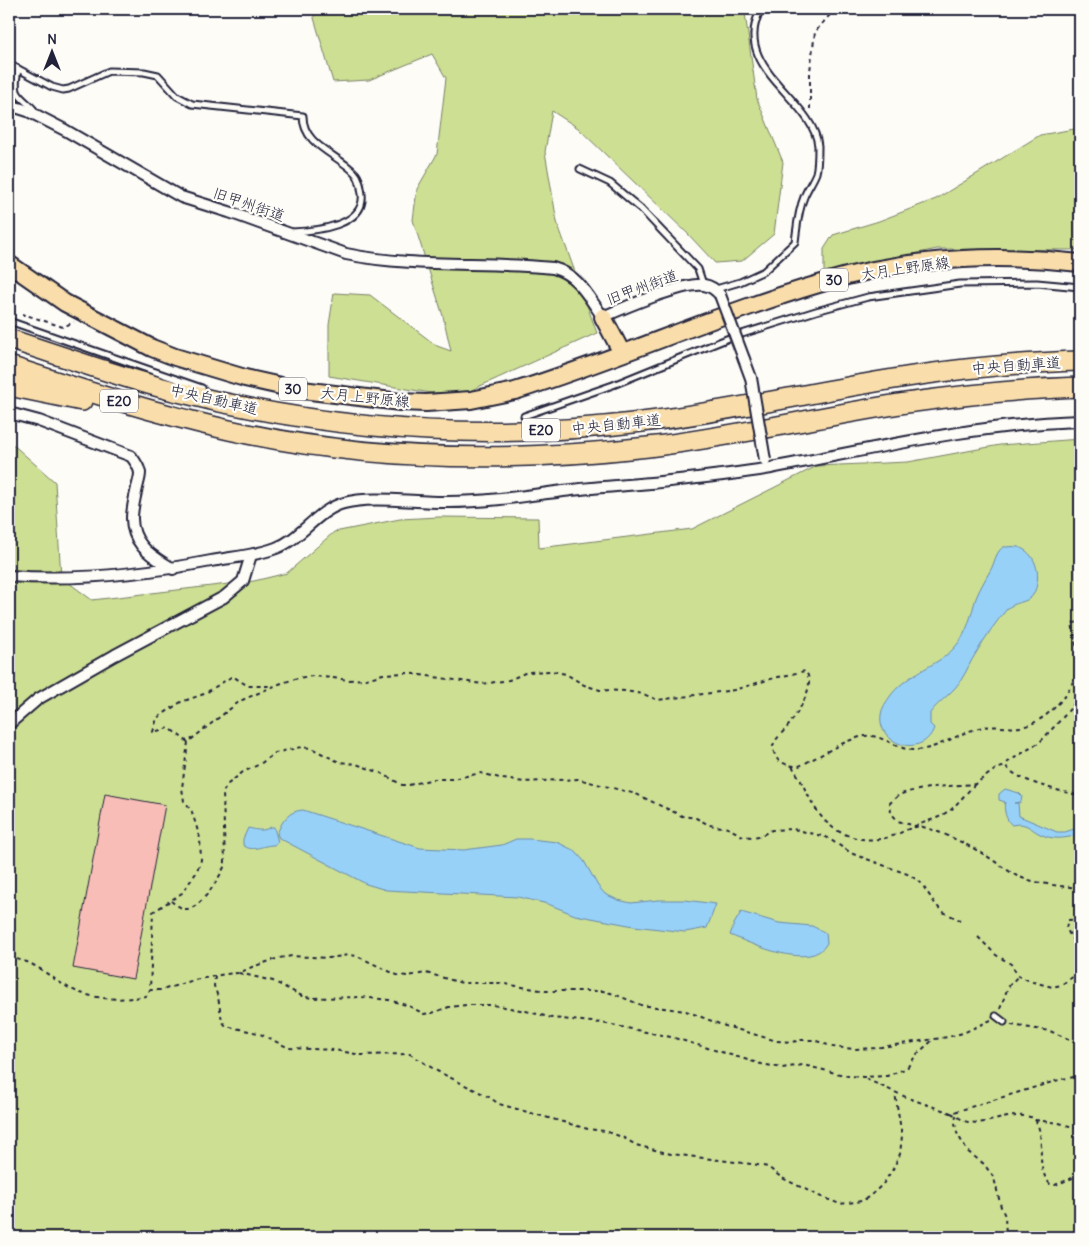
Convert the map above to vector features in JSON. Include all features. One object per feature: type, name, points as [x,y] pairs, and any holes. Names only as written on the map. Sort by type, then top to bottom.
[{"type":"highway","name":"中央自動車道","points":[[9,339],[169,390],[241,407],[369,427],[433,431],[497,432],[571,429],[642,422],[964,369],[1033,362],[1080,361]]},
{"type":"highway","name":"中央自動車道","points":[[9,366],[93,394],[231,430],[287,441],[360,451],[429,457],[575,454],[668,444],[961,396],[1030,389],[1080,387]]},
{"type":"highway","points":[[9,386],[231,430]]},
{"type":"main road","name":"大月上野原線","points":[[9,264],[65,303],[152,348],[199,365],[294,389],[400,402],[426,403],[464,401],[521,389],[793,292],[858,274],[909,265],[977,259],[1015,258],[1080,263]]},
{"type":"main road","points":[[603,317],[622,353]]},
{"type":"street","name":"旧甲州街道","points":[[9,105],[65,130],[181,197],[287,232],[346,254],[363,258],[537,267],[562,271],[576,280],[603,317],[620,309],[686,286],[703,285],[718,292]]},
{"type":"street","points":[[718,292],[750,378],[766,465]]},
{"type":"street","points":[[9,413],[39,421],[131,456],[138,465],[140,474],[132,508],[131,522],[134,535],[142,547],[173,569]]},
{"type":"street","points":[[9,576],[45,578],[97,576],[173,569],[251,555],[278,547],[294,538],[326,512],[343,503],[362,500],[449,502],[510,499],[565,490],[651,483],[986,429],[1080,421]]},
{"type":"street","points":[[9,724],[38,699],[115,655],[224,598],[243,581],[251,555]]},
{"type":"lane","points":[[718,292],[764,270],[795,242],[798,219],[804,197],[816,172],[818,145],[811,124],[773,79],[757,53],[754,32],[761,9]]},
{"type":"lane","points":[[9,64],[52,88],[63,90],[70,89],[109,71],[144,72],[158,75],[177,96],[192,104],[302,116],[302,125],[319,147],[356,173],[362,190],[362,205],[354,216],[329,228],[287,232]]},
{"type":"lane","points":[[18,69],[17,91],[32,106],[38,117]]},
{"type":"lane","points":[[580,169],[610,183],[641,208],[698,269],[703,285]]},
{"type":"lane","points":[[524,416],[613,385],[729,338],[868,297],[960,284],[1037,282],[1080,287]]},
{"type":"lane","points":[[9,321],[208,390]]},
{"type":"lane","points":[[235,399],[290,416]]},
{"type":"lane","points":[[996,1016],[1004,1022]]},
{"type":"path","points":[[811,124],[810,71],[815,32],[835,9]]},
{"type":"path","points":[[22,318],[23,314],[63,327]]},
{"type":"path","points":[[1080,622],[1072,623],[1080,665]]},
{"type":"path","points":[[9,957],[28,963],[80,993],[99,997],[135,998],[146,996],[150,990],[153,931],[151,917],[153,912],[182,893],[196,874],[201,860],[200,838],[192,812],[184,801],[182,788],[188,742],[240,701],[273,686],[298,678],[314,676],[350,680],[366,679],[383,674],[407,673],[482,684],[510,680],[527,672],[546,671],[566,674],[584,685],[600,690],[643,694],[658,700],[734,690],[805,671],[808,674],[810,684],[808,691],[792,721],[773,745],[773,751],[779,760],[792,766],[800,766],[846,742],[863,736],[874,736],[904,749],[916,750],[934,746],[986,726],[1018,727],[1034,724],[1062,699],[1070,687],[1078,658]]},
{"type":"path","points":[[188,742],[170,728],[153,732],[157,718],[181,702],[204,694],[231,677],[248,686],[273,686]]},
{"type":"path","points":[[792,766],[801,779],[820,816],[839,832],[866,840],[880,840],[939,817],[952,809],[975,784],[996,769],[1006,766],[1008,762],[1040,742],[1066,715],[1080,696]]},
{"type":"path","points":[[171,901],[184,909],[192,908],[212,888],[221,874],[225,865],[223,792],[228,784],[243,772],[260,764],[275,753],[306,747],[323,753],[339,762],[356,764],[381,773],[402,785],[434,779],[452,779],[481,773],[524,782],[578,779],[636,794],[682,816],[696,818],[709,825],[728,828],[743,836],[752,838],[779,829],[809,832],[826,837],[853,854],[910,875],[921,883],[943,912],[960,920]]},
{"type":"path","points":[[1006,766],[1009,771],[1038,785],[1080,795]]},
{"type":"path","points":[[975,784],[934,787],[899,795],[890,803],[890,814],[898,821],[947,836],[1016,875],[1060,886],[1080,888]]},
{"type":"path","points":[[1080,919],[1068,920],[1066,928],[1080,953]]},
{"type":"path","points":[[978,937],[996,955],[1011,964],[1018,976],[1052,987],[1061,985],[1080,972]]},
{"type":"path","points":[[150,990],[162,990],[194,980],[239,973],[265,962],[286,957],[330,958],[349,955],[357,956],[397,975],[426,974],[462,983],[499,983],[546,990],[603,991],[641,1005],[686,1011],[722,1025],[777,1041],[814,1040],[833,1047],[855,1049],[934,1040],[963,1033],[996,1016],[1003,1004],[1008,987],[1018,976]]},
{"type":"path","points":[[239,973],[273,981],[302,996],[312,998],[361,997],[388,1000],[409,1006],[424,1014],[449,1007],[493,1005],[552,1018],[602,1023],[665,1036],[761,1064],[782,1068],[803,1064],[863,1078],[887,1076],[907,1068],[916,1054],[934,1040]]},
{"type":"path","points":[[215,976],[214,986],[222,1021],[226,1026],[258,1033],[289,1048],[334,1050],[361,1055],[410,1054],[436,1071],[489,1097],[499,1104],[588,1129],[605,1131],[622,1137],[636,1146],[671,1154],[768,1167],[782,1178],[840,1204],[862,1201],[870,1196],[893,1169],[900,1154],[902,1136],[895,1093]]},
{"type":"path","points":[[1004,1022],[1050,1031],[1080,1044]]},
{"type":"path","points":[[951,1112],[1062,1079],[1080,1076]]},
{"type":"path","points":[[863,1078],[895,1093],[951,1112],[966,1122],[989,1121],[1026,1115],[1035,1120],[1059,1123],[1080,1129]]},
{"type":"path","points":[[956,1115],[957,1133],[968,1152],[984,1164],[994,1178],[1005,1216],[1006,1237]]},
{"type":"path","points":[[1035,1120],[1038,1123],[1040,1134],[1042,1172],[1046,1180],[1050,1184],[1055,1185],[1080,1175]]},
{"type":"green space","points":[[314,9],[748,9],[745,13],[757,99],[783,162],[774,234],[742,261],[715,263],[688,234],[578,128],[552,111],[545,152],[557,222],[597,333],[467,392],[431,393],[329,376],[329,325],[334,293],[370,295],[437,346],[451,351],[443,316],[413,220],[417,189],[437,154],[446,78],[432,54],[369,80],[333,82],[314,18]]},
{"type":"green space","points":[[1080,128],[1080,250],[937,249],[824,273],[824,249],[833,235],[879,221],[936,199],[1040,135]]},
{"type":"green space","points":[[1080,439],[1080,1237],[9,1237],[9,441],[55,482],[61,577],[92,600],[254,581],[287,573],[334,532],[400,519],[439,517],[538,518],[539,548],[692,529],[817,466],[908,462],[1000,445]]},
{"type":"water","points":[[1003,547],[1018,547],[1025,550],[1034,561],[1037,582],[1033,595],[1028,600],[1007,609],[994,625],[958,685],[930,713],[930,724],[934,728],[928,738],[921,743],[911,745],[893,740],[886,734],[882,725],[882,709],[891,695],[906,680],[940,660],[959,642],[963,636],[976,598],[1000,549]]},
{"type":"water","points":[[1005,789],[1019,793],[1022,796],[1021,802],[1014,803],[1018,803],[1019,816],[1057,832],[1065,832],[1080,827],[1080,834],[1054,838],[1040,834],[1026,825],[1012,825],[1005,814],[1005,802],[999,800],[999,794]]},
{"type":"water","points":[[303,810],[420,848],[464,850],[502,845],[516,839],[557,842],[575,851],[584,861],[598,886],[605,894],[618,900],[631,903],[685,900],[716,904],[707,928],[685,932],[634,926],[575,915],[548,904],[518,897],[386,890],[366,884],[279,838],[277,834],[286,818],[293,812]]},
{"type":"water","points":[[274,827],[278,842],[274,845],[254,849],[243,845],[243,839],[248,828],[262,830]]},
{"type":"water","points":[[741,912],[779,923],[812,926],[826,933],[827,943],[819,951],[809,955],[796,956],[752,944],[730,935]]},
{"type":"building","points":[[105,794],[165,805],[133,979],[73,968]]}]
